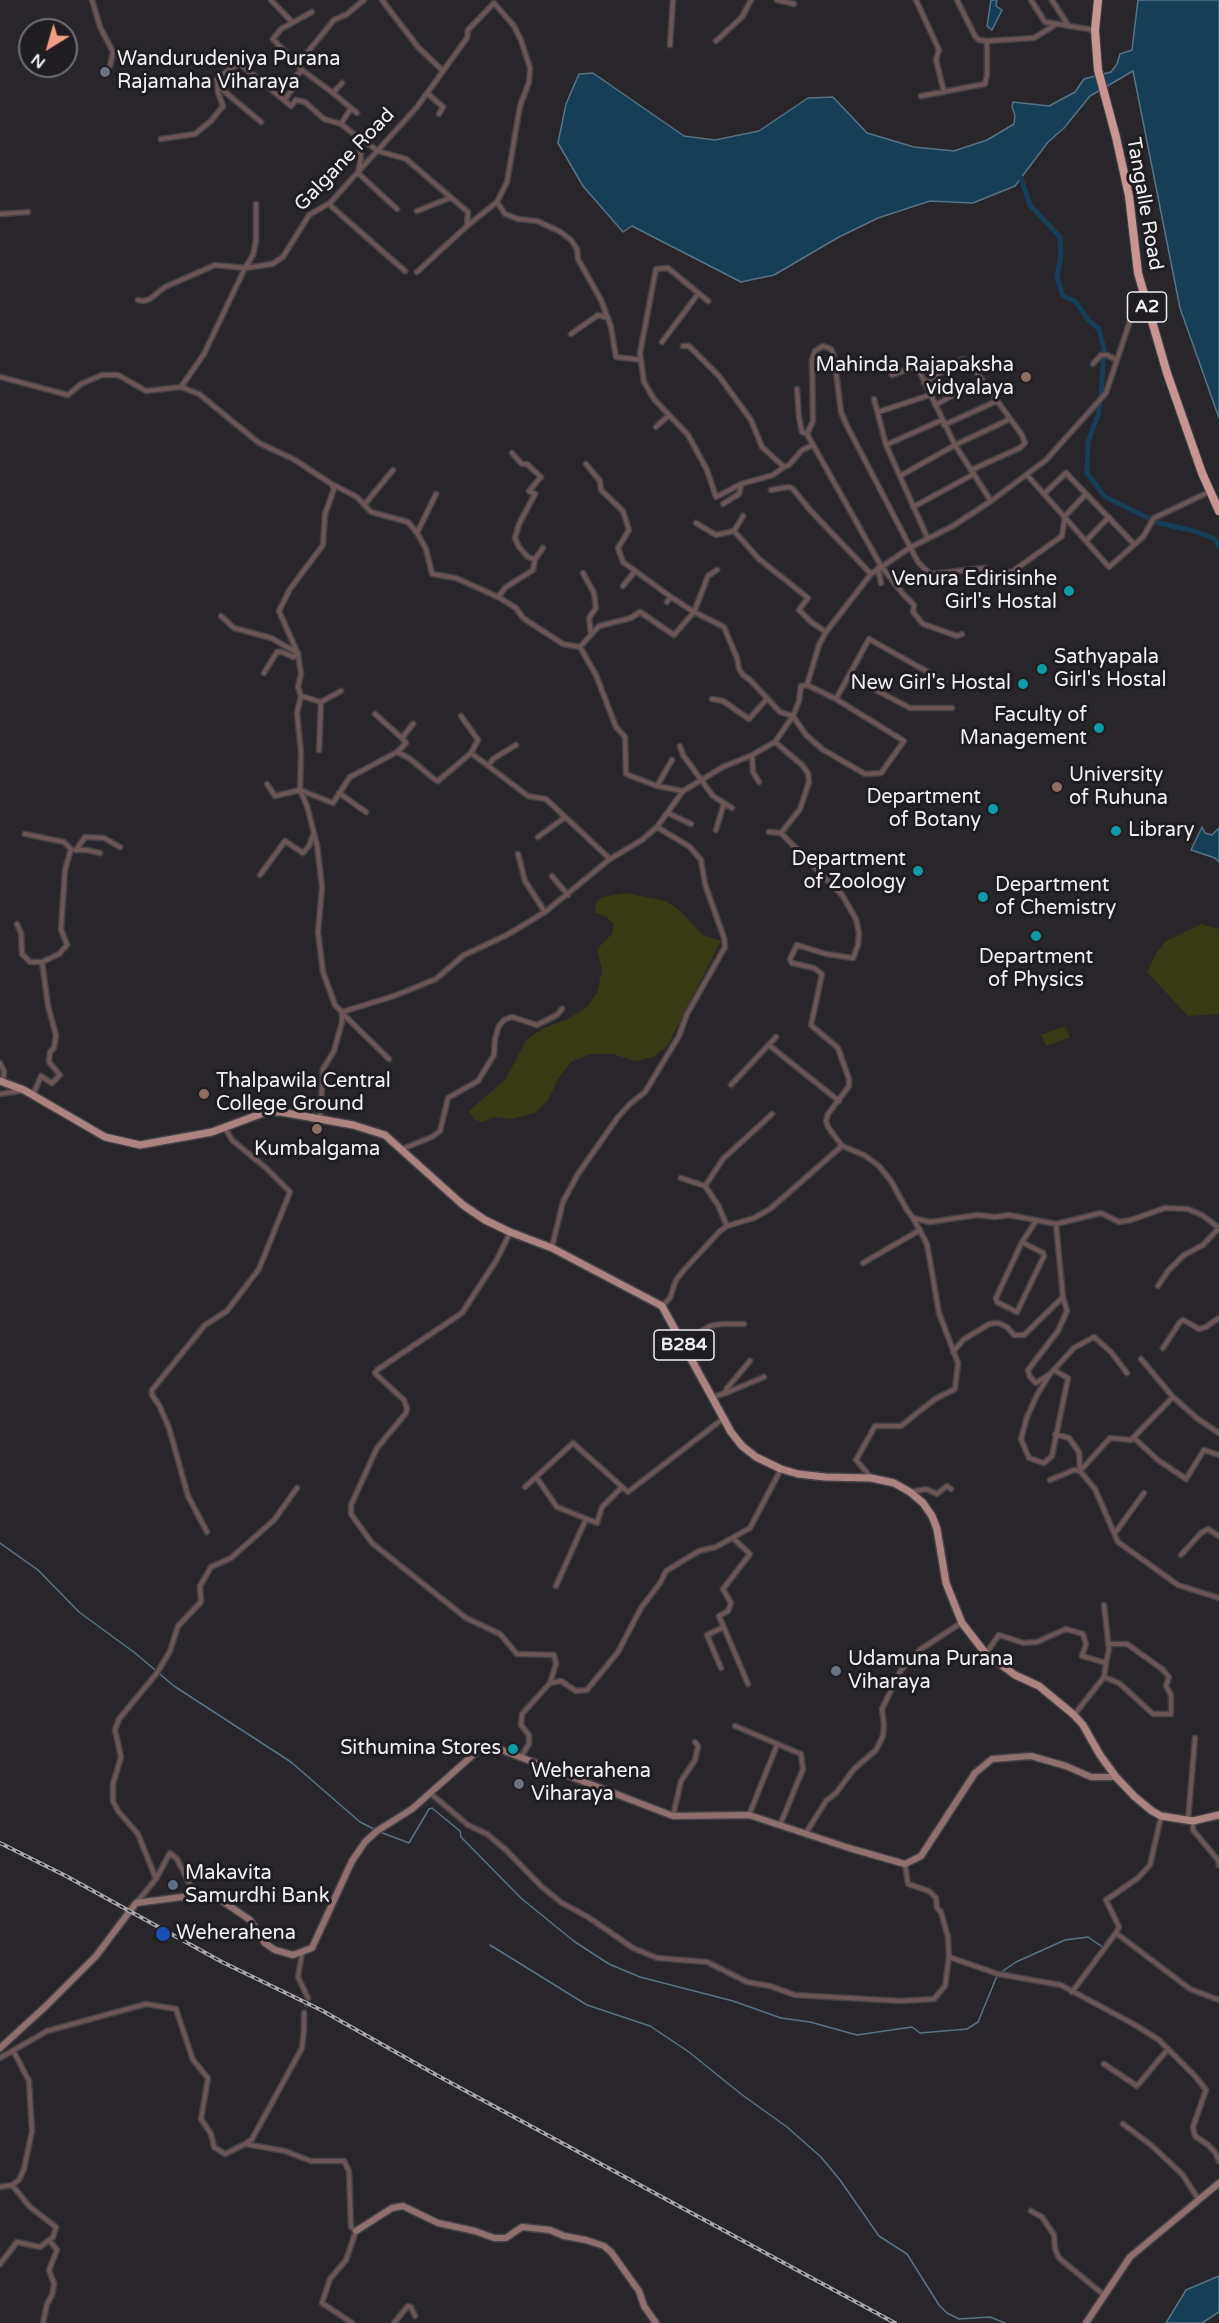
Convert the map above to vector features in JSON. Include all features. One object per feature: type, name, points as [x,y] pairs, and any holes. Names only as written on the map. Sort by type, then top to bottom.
[{"type":"highway","name":"Tangalle Road","points":[[1098,0],[1095,30],[1098,70],[1129,195],[1138,273],[1167,373],[1219,511]]},
{"type":"main road","name":"B284","points":[[2,1081],[24,1090],[105,1137],[140,1145],[225,1128],[266,1112],[281,1112],[353,1125],[385,1135],[464,1205],[510,1232],[552,1248],[662,1306],[731,1432],[742,1446],[756,1457],[781,1469],[825,1478],[872,1478],[894,1483],[910,1492],[927,1510],[937,1529],[946,1583],[962,1623],[986,1654],[1016,1675],[1039,1686],[1074,1715],[1083,1725],[1116,1777],[1135,1797],[1161,1816],[1191,1821],[1219,1815]]},
{"type":"main road","points":[[0,2048],[96,1956],[136,1903],[195,1895],[215,1896],[250,1920],[265,1943],[275,1950],[293,1955],[312,1948],[352,1861],[365,1842],[377,1831],[412,1809],[482,1747],[494,1747],[673,1816],[749,1815],[905,1863],[921,1856],[975,1773],[992,1759],[1031,1756],[1066,1766],[1091,1777],[1116,1777]]},
{"type":"main road","points":[[1086,2323],[1130,2257],[1219,2183]]},
{"type":"main road","points":[[356,2231],[392,2208],[404,2206],[438,2223],[475,2231],[494,2238],[506,2238],[522,2227],[550,2230],[564,2236],[586,2240],[604,2246],[611,2252],[639,2291],[644,2306],[656,2323]]},
{"type":"street","points":[[92,0],[100,27],[113,52],[110,66]]},
{"type":"street","points":[[271,0],[292,22]]},
{"type":"street","points":[[297,65],[334,20],[364,0]]},
{"type":"street","points":[[382,0],[418,47],[443,71]]},
{"type":"street","points":[[670,45],[673,0]]},
{"type":"street","points":[[716,41],[742,17],[751,0]]},
{"type":"street","points":[[777,0],[794,4]]},
{"type":"street","points":[[916,0],[939,51],[936,60],[944,92]]},
{"type":"street","points":[[957,0],[979,40],[1034,38],[1056,25]]},
{"type":"street","points":[[1031,0],[1045,22],[1095,30]]},
{"type":"street","points":[[1052,0],[1068,26]]},
{"type":"street","points":[[493,2],[515,28],[526,56]]},
{"type":"street","points":[[417,272],[497,202],[507,182],[520,106],[529,82],[530,68],[514,26],[493,2]]},
{"type":"street","name":"Galgane Road","points":[[138,300],[144,301],[165,287],[216,265],[245,268],[272,264],[283,257],[309,215],[330,203],[427,93],[467,38],[468,30],[493,2]]},
{"type":"street","points":[[312,12],[281,29],[273,39],[297,65],[357,112]]},
{"type":"street","points":[[921,96],[985,84],[987,41]]},
{"type":"street","points":[[161,140],[195,134],[211,121],[223,106],[217,79],[240,64],[291,105],[296,100],[305,102],[324,119],[341,124],[378,151],[406,159],[468,212],[467,226]]},
{"type":"street","points":[[284,100],[295,86],[290,82],[303,70]]},
{"type":"street","points":[[333,93],[342,84]]},
{"type":"street","points":[[217,86],[261,122]]},
{"type":"street","points":[[427,93],[443,107],[439,114]]},
{"type":"street","points":[[341,124],[351,108]]},
{"type":"street","points":[[358,137],[361,158],[358,173],[398,209]]},
{"type":"street","points":[[417,211],[450,198]]},
{"type":"street","points":[[497,202],[505,214],[518,219],[537,221],[559,231],[571,240],[578,259],[602,300],[616,357],[641,360]]},
{"type":"street","points":[[330,203],[405,271]]},
{"type":"street","points":[[181,387],[204,354],[253,255],[256,240],[256,204]]},
{"type":"street","points":[[0,214],[28,212]]},
{"type":"street","points":[[708,301],[668,268],[656,269],[640,353],[644,382],[654,399],[688,435],[700,454],[716,497],[741,484],[773,475],[789,465],[802,450],[813,445]]},
{"type":"street","points":[[662,342],[698,294]]},
{"type":"street","points":[[807,685],[819,645],[826,632],[871,574],[911,547],[953,526],[1027,475],[1046,460],[1094,407],[1106,393],[1134,309],[1145,298]]},
{"type":"street","points":[[572,334],[597,315],[608,318]]},
{"type":"street","points":[[683,346],[689,346],[719,376],[751,420],[762,447],[784,467]]},
{"type":"street","points":[[807,434],[813,421],[812,360],[815,351],[823,346],[831,349],[834,356],[841,412],[844,419],[918,562],[930,574],[985,568],[989,579],[1013,572],[1062,536],[1065,516],[1086,494]]},
{"type":"street","points":[[1093,364],[1101,355],[1117,360]]},
{"type":"street","points":[[913,507],[1024,443],[1022,435],[970,363],[963,359],[924,383]]},
{"type":"street","points":[[892,375],[917,366],[944,425],[991,501]]},
{"type":"street","points":[[0,377],[68,395],[81,384],[102,375],[118,375],[146,391],[181,387],[199,394],[259,443],[295,460],[330,483],[357,497],[371,512],[408,522],[426,549],[432,574],[456,578],[498,597],[563,644],[580,646]]},
{"type":"street","points":[[935,405],[982,380]]},
{"type":"street","points":[[797,389],[802,432],[807,434],[879,567],[914,605],[913,612],[923,624],[957,636],[962,634]]},
{"type":"street","points":[[878,412],[930,395]]},
{"type":"street","points":[[874,399],[886,445],[928,539]]},
{"type":"street","points":[[944,425],[997,401]]},
{"type":"street","points":[[656,427],[669,415]]},
{"type":"street","points":[[900,476],[955,445],[1010,419]]},
{"type":"street","points":[[886,445],[942,420]]},
{"type":"street","points":[[512,453],[522,464],[527,464],[541,477],[529,490],[536,494],[519,524],[515,538],[528,557],[535,559]]},
{"type":"street","points":[[342,1012],[394,996],[436,979],[464,955],[507,935],[545,912],[610,859],[642,840],[657,827],[683,791],[723,767],[775,742],[793,716],[799,701],[801,686],[807,685],[836,699],[904,741],[881,773],[865,774],[822,749],[806,735],[793,716],[780,712],[738,669],[737,658],[724,627],[694,612],[623,562],[618,548],[628,530],[623,511],[601,490],[600,481],[586,464]]},
{"type":"street","points":[[365,504],[393,470]]},
{"type":"street","points":[[1044,494],[1066,473],[1134,544]]},
{"type":"street","points":[[1027,475],[1109,567],[1143,537],[1146,528],[1154,518],[1210,491]]},
{"type":"street","points":[[330,483],[334,489],[325,514],[323,545],[290,589],[279,611],[298,654],[301,674],[298,687],[301,696],[297,712],[301,752],[300,790],[314,832],[322,887],[318,932],[323,972],[335,1005],[389,1059]]},
{"type":"street","points":[[723,504],[739,494],[741,484]]},
{"type":"street","points":[[771,489],[789,487],[794,489],[810,510],[871,574]]},
{"type":"street","points":[[417,533],[436,494]]},
{"type":"street","points":[[696,523],[716,535],[734,531],[743,516]]},
{"type":"street","points":[[1086,541],[1109,517]]},
{"type":"street","points":[[734,531],[759,559],[808,598],[800,610],[811,622],[826,632]]},
{"type":"street","points":[[498,597],[506,587],[533,570],[535,559],[543,548]]},
{"type":"street","points":[[879,567],[881,583]]},
{"type":"street","points":[[580,646],[599,627],[631,618],[640,612],[674,635],[694,612],[708,576],[717,570]]},
{"type":"street","points":[[623,586],[635,571]]},
{"type":"street","points":[[583,573],[594,593],[596,608],[589,618],[592,634]]},
{"type":"street","points":[[667,602],[671,597]]},
{"type":"street","points":[[221,616],[234,628],[271,638],[298,654]]},
{"type":"street","points":[[836,699],[869,639],[944,681]]},
{"type":"street","points":[[580,646],[596,675],[616,727],[625,737],[626,774],[657,786],[683,791]]},
{"type":"street","points":[[264,673],[277,652],[293,657],[298,654]]},
{"type":"street","points":[[849,676],[910,708],[952,708]]},
{"type":"street","points":[[301,696],[321,702],[341,691]]},
{"type":"street","points":[[712,699],[723,701],[750,719],[767,699]]},
{"type":"street","points":[[319,750],[321,702]]},
{"type":"street","points":[[267,784],[275,796],[300,790],[333,803],[350,777],[397,752],[406,743],[375,714]]},
{"type":"street","points":[[397,752],[409,758],[438,781],[471,753],[478,740],[460,716]]},
{"type":"street","points":[[402,738],[413,724]]},
{"type":"street","points":[[775,742],[802,765],[808,773],[809,782],[800,809],[781,833]]},
{"type":"street","points":[[488,766],[493,759],[516,745]]},
{"type":"street","points":[[681,746],[683,754],[713,796],[732,808]]},
{"type":"street","points":[[471,753],[528,796],[546,799],[610,859]]},
{"type":"street","points":[[752,755],[753,772],[759,782]]},
{"type":"street","points":[[657,786],[672,760]]},
{"type":"street","points":[[339,793],[366,812]]},
{"type":"street","points":[[716,830],[724,803]]},
{"type":"street","points":[[668,813],[691,824]]},
{"type":"street","points":[[537,837],[564,818]]},
{"type":"street","points":[[552,1248],[563,1202],[578,1174],[618,1117],[645,1092],[679,1036],[687,1014],[724,947],[724,939],[711,907],[701,860],[690,847],[657,827]]},
{"type":"street","points":[[260,875],[285,841],[303,853],[309,846],[314,832]]},
{"type":"street","points":[[769,832],[781,833],[842,895],[856,919],[859,933],[858,945],[853,958],[826,954],[797,945],[790,959],[792,963],[814,968],[822,974],[811,1025],[838,1048],[849,1079],[849,1086],[828,1114],[826,1121],[842,1146],[864,1155],[879,1166],[914,1218],[927,1244],[939,1313],[958,1363],[955,1389],[935,1399],[901,1426],[875,1426],[856,1460],[872,1478]]},
{"type":"street","points":[[25,834],[64,842],[74,849],[100,853]]},
{"type":"street","points":[[17,924],[21,933],[21,954],[30,962],[42,962],[59,954],[67,945],[61,929],[65,870],[74,849],[85,837],[104,838],[120,847]]},
{"type":"street","points":[[518,854],[525,881],[545,912]]},
{"type":"street","points":[[552,876],[568,895]]},
{"type":"street","points":[[32,1095],[41,1076],[52,1083],[60,1075],[49,1062],[56,1035],[48,1006],[42,962]]},
{"type":"street","points":[[402,1149],[432,1137],[440,1131],[448,1098],[478,1081],[494,1054],[495,1039],[499,1026],[504,1020],[512,1017],[537,1025],[557,1015],[562,1009]]},
{"type":"street","points":[[320,1119],[323,1069],[334,1051],[342,1022],[342,1012]]},
{"type":"street","points":[[731,1085],[776,1037]]},
{"type":"street","points":[[770,1046],[839,1101]]},
{"type":"street","points":[[0,1063],[4,1071],[2,1081]]},
{"type":"street","points":[[0,1094],[24,1090]]},
{"type":"street","points":[[705,1186],[723,1159],[772,1114]]},
{"type":"street","points":[[207,1532],[188,1496],[169,1428],[152,1395],[152,1390],[205,1325],[226,1311],[259,1269],[290,1192],[232,1140],[225,1128]]},
{"type":"street","points":[[662,1306],[670,1298],[676,1280],[684,1270],[727,1226],[754,1218],[770,1209],[842,1146]]},
{"type":"street","points":[[681,1178],[705,1186],[718,1205],[727,1226]]},
{"type":"street","points":[[914,1218],[930,1222],[977,1215],[995,1217],[1009,1215],[1056,1224],[1101,1213],[1119,1222],[1165,1208],[1188,1209],[1202,1215],[1219,1228],[1203,1245],[1184,1255],[1168,1271],[1158,1286]]},
{"type":"street","points":[[1022,1242],[1043,1252],[1044,1256],[1017,1312],[996,1302],[996,1298],[1022,1242],[1036,1221]]},
{"type":"street","points":[[1056,1224],[1063,1278],[1063,1297],[1067,1311],[1058,1331],[1028,1370],[1030,1377],[1036,1383],[1052,1372],[1074,1348],[1094,1337],[1111,1352],[1127,1373]]},
{"type":"street","points":[[863,1263],[920,1230]]},
{"type":"street","points":[[510,1232],[496,1261],[462,1313],[375,1373],[404,1400],[407,1409],[376,1448],[351,1505],[351,1514],[372,1543],[466,1618],[500,1634],[517,1654],[554,1655],[556,1664],[550,1683],[522,1714],[521,1725],[529,1735],[529,1744],[521,1757]]},
{"type":"street","points":[[953,1352],[963,1340],[989,1324],[998,1323],[1007,1327],[1014,1335],[1024,1335],[1063,1297]]},
{"type":"street","points":[[1163,1348],[1183,1320],[1199,1329],[1219,1318]]},
{"type":"street","points":[[683,1342],[710,1326],[744,1324]]},
{"type":"street","points":[[1141,1359],[1173,1397],[1198,1419],[1219,1433]]},
{"type":"street","points":[[725,1393],[750,1361]]},
{"type":"street","points":[[1052,1372],[1068,1378],[1052,1456],[1044,1463],[1029,1458],[1021,1439],[1031,1410],[1052,1372]]},
{"type":"street","points":[[713,1397],[764,1377]]},
{"type":"street","points":[[1080,1471],[1110,1438],[1131,1440],[1134,1438],[1173,1397]]},
{"type":"street","points":[[525,1486],[573,1443],[628,1492],[724,1418]]},
{"type":"street","points":[[1055,1434],[1069,1438],[1079,1452],[1080,1471],[1095,1489],[1118,1542],[1178,1585],[1219,1598]]},
{"type":"street","points":[[1134,1438],[1158,1460],[1186,1479],[1204,1450],[1219,1455]]},
{"type":"street","points":[[550,1683],[561,1681],[576,1691],[587,1690],[618,1652],[641,1608],[666,1571],[699,1551],[716,1547],[750,1528],[781,1469]]},
{"type":"street","points":[[1050,1480],[1074,1470],[1080,1471]]},
{"type":"street","points":[[536,1477],[557,1507],[597,1523],[602,1507],[622,1487]]},
{"type":"street","points":[[910,1492],[926,1489],[937,1494],[947,1486],[951,1489]]},
{"type":"street","points":[[156,1879],[138,1834],[113,1802],[112,1784],[121,1757],[115,1730],[119,1719],[157,1673],[170,1651],[178,1626],[201,1602],[200,1586],[211,1567],[231,1558],[274,1520],[297,1488]]},
{"type":"street","points":[[1115,1533],[1144,1493]]},
{"type":"street","points":[[556,1586],[586,1519]]},
{"type":"street","points":[[1180,1555],[1201,1533],[1208,1529],[1219,1536]]},
{"type":"street","points":[[733,1538],[750,1554],[723,1589],[731,1603],[728,1611],[719,1616],[748,1684]]},
{"type":"street","points":[[1074,1715],[1104,1677],[1108,1644],[1104,1605]]},
{"type":"street","points":[[806,1833],[826,1801],[854,1769],[876,1750],[883,1736],[882,1709],[901,1670],[921,1649],[962,1623]]},
{"type":"street","points":[[721,1668],[707,1635],[724,1627]]},
{"type":"street","points":[[986,1654],[999,1635],[1024,1643],[1037,1642],[1066,1629],[1083,1634],[1086,1644],[1082,1656],[1106,1663]]},
{"type":"street","points":[[1104,1677],[1119,1683],[1154,1714],[1171,1714],[1171,1695],[1166,1686],[1168,1677],[1162,1669],[1127,1644],[1108,1644]]},
{"type":"street","points":[[735,1726],[801,1754],[803,1769],[780,1825]]},
{"type":"street","points":[[1195,1738],[1191,1821],[1193,1830],[1219,1865]]},
{"type":"street","points":[[673,1816],[681,1781],[695,1760],[698,1746],[695,1742]]},
{"type":"street","points":[[749,1815],[777,1745]]},
{"type":"street","points":[[430,1793],[468,1825],[487,1834],[562,1903],[588,1917],[633,1948],[657,1958],[707,1962],[747,1983],[770,1986],[795,1995],[901,2001],[934,1999],[945,1986],[949,1957],[948,1936],[941,1912],[937,1908],[936,1898],[929,1891],[908,1884],[905,1863]]},
{"type":"street","points":[[1072,1992],[1116,1934],[1119,1927],[1106,1900],[1138,1878],[1150,1865],[1161,1816]]},
{"type":"street","points":[[136,1903],[156,1879],[170,1853],[173,1854],[195,1895]]},
{"type":"street","points":[[1116,1934],[1190,1989],[1219,2000]]},
{"type":"street","points":[[302,1953],[298,1977],[308,1998]]},
{"type":"street","points":[[949,1957],[998,1974],[1061,1985],[1137,2026],[1168,2049],[1206,2090],[1193,2127],[1195,2136],[1215,2152],[1219,2161]]},
{"type":"street","points":[[0,2058],[47,2031],[146,2004],[176,2009],[193,2060],[208,2078],[201,2119],[211,2134],[214,2147],[225,2154],[252,2139],[256,2128],[270,2107],[302,2048],[304,2013]]},
{"type":"street","points":[[1104,2064],[1137,2086],[1168,2049]]},
{"type":"street","points":[[0,2187],[19,2180],[24,2169],[32,2131],[29,2081],[13,2050]]},
{"type":"street","points":[[1123,2124],[1182,2174],[1200,2201]]},
{"type":"street","points":[[245,2144],[285,2151],[311,2161],[344,2161],[350,2171],[351,2227],[356,2231],[346,2260],[330,2279],[322,2303],[352,2323]]},
{"type":"street","points":[[0,2264],[17,2242],[40,2247],[53,2237],[56,2227],[30,2207],[12,2184]]},
{"type":"street","points":[[1031,2211],[1042,2217],[1054,2235],[1055,2249],[1059,2258],[1104,2295]]},
{"type":"street","points":[[43,2323],[54,2284],[49,2270],[57,2250],[49,2240]]},
{"type":"street","points":[[394,2323],[397,2316],[408,2306],[411,2307],[415,2316]]},
{"type":"green space","points":[[626,893],[666,901],[680,911],[703,935],[721,941],[668,1045],[653,1057],[635,1061],[613,1054],[590,1054],[571,1062],[558,1079],[548,1100],[535,1113],[511,1119],[494,1117],[483,1122],[475,1120],[469,1111],[505,1080],[527,1039],[587,1007],[597,993],[602,970],[597,949],[612,934],[614,925],[607,917],[595,912],[596,902],[603,897]]},
{"type":"green space","points":[[1201,924],[1219,929],[1219,1014],[1188,1016],[1147,972],[1166,941]]},
{"type":"green space","points":[[1065,1026],[1070,1037],[1046,1046],[1041,1035]]},
{"type":"water","points":[[991,0],[997,0],[996,6],[1002,10],[992,30],[987,26]]},
{"type":"water","points":[[1138,0],[1219,0],[1219,418],[1180,308],[1133,71],[1090,96],[1064,128],[1048,142],[1015,186],[973,203],[930,201],[878,218],[839,237],[774,275],[741,282],[632,226],[623,232],[583,186],[558,143],[566,104],[579,74],[593,73],[684,136],[715,140],[759,131],[808,98],[833,97],[867,133],[914,147],[954,151],[987,140],[1014,124],[1013,102],[1049,106],[1075,92],[1084,79],[1111,72],[1120,54],[1132,50]]},
{"type":"water","points":[[1202,827],[1205,833],[1212,835],[1219,828],[1219,862],[1215,858],[1191,850]]},
{"type":"water","points":[[1219,2276],[1219,2312],[1202,2323],[1166,2323],[1186,2290]]},
{"type":"waterway","points":[[1021,178],[1030,205],[1060,237],[1061,255],[1057,277],[1063,296],[1075,301],[1089,321],[1099,329],[1104,349],[1101,395],[1098,415],[1088,442],[1087,473],[1105,497],[1159,523],[1194,531],[1215,539],[1219,546]]},
{"type":"waterway","points":[[0,1543],[38,1570],[79,1612],[135,1653],[174,1686],[291,1762],[360,1822],[376,1830]]},
{"type":"waterway","points":[[380,1832],[409,1843],[429,1809],[432,1808],[460,1831],[461,1837],[522,1899],[575,1942],[609,1964],[640,1977],[733,2001],[781,2018],[810,2022],[857,2035],[912,2027],[920,2033],[967,2029],[978,2022],[997,1976]]},
{"type":"waterway","points":[[1000,1973],[1016,1962],[1065,1940],[1088,1937],[1104,1948]]},
{"type":"waterway","points":[[490,1945],[587,2005],[650,2026],[689,2052],[787,2127],[821,2157],[879,2236],[907,2254],[939,2305],[947,2313],[959,2319],[990,2317],[1005,2323]]},
{"type":"tunnel","points":[[304,2013],[308,1998]]},
{"type":"railway","points":[[0,1843],[66,1876],[222,1962],[321,2010],[440,2077],[895,2323]]},
{"type":"place","name":"Wandurudeniya Purana Rajamaha Viharaya","points":[[105,72]]},
{"type":"place","name":"Mahinda Rajapaksha vidyalaya","points":[[1026,377]]},
{"type":"place","name":"Venura Edirisinhe Girl's Hostal","points":[[1069,591]]},
{"type":"place","name":"Sathyapala Girl's Hostal","points":[[1042,669]]},
{"type":"place","name":"New Girl's Hostal","points":[[1023,684]]},
{"type":"place","name":"Faculty of Management","points":[[1099,728]]},
{"type":"place","name":"University of Ruhuna","points":[[1057,787]]},
{"type":"place","name":"Department of Botany","points":[[993,809]]},
{"type":"place","name":"Library","points":[[1116,831]]},
{"type":"place","name":"Department of Zoology","points":[[918,871]]},
{"type":"place","name":"Department of Chemistry","points":[[983,897]]},
{"type":"place","name":"Department of Physics","points":[[1036,936]]},
{"type":"place","name":"Thalpawila Central College Ground","points":[[204,1094]]},
{"type":"place","name":"Kumbalgama","points":[[317,1129]]},
{"type":"place","name":"Udamuna Purana Viharaya","points":[[836,1671]]},
{"type":"place","name":"Sithumina Stores","points":[[513,1749]]},
{"type":"place","name":"Weherahena Viharaya","points":[[519,1784]]},
{"type":"place","name":"Makavita Samurdhi Bank","points":[[173,1885]]},
{"type":"place","name":"Weherahena","points":[[163,1934]]}]
